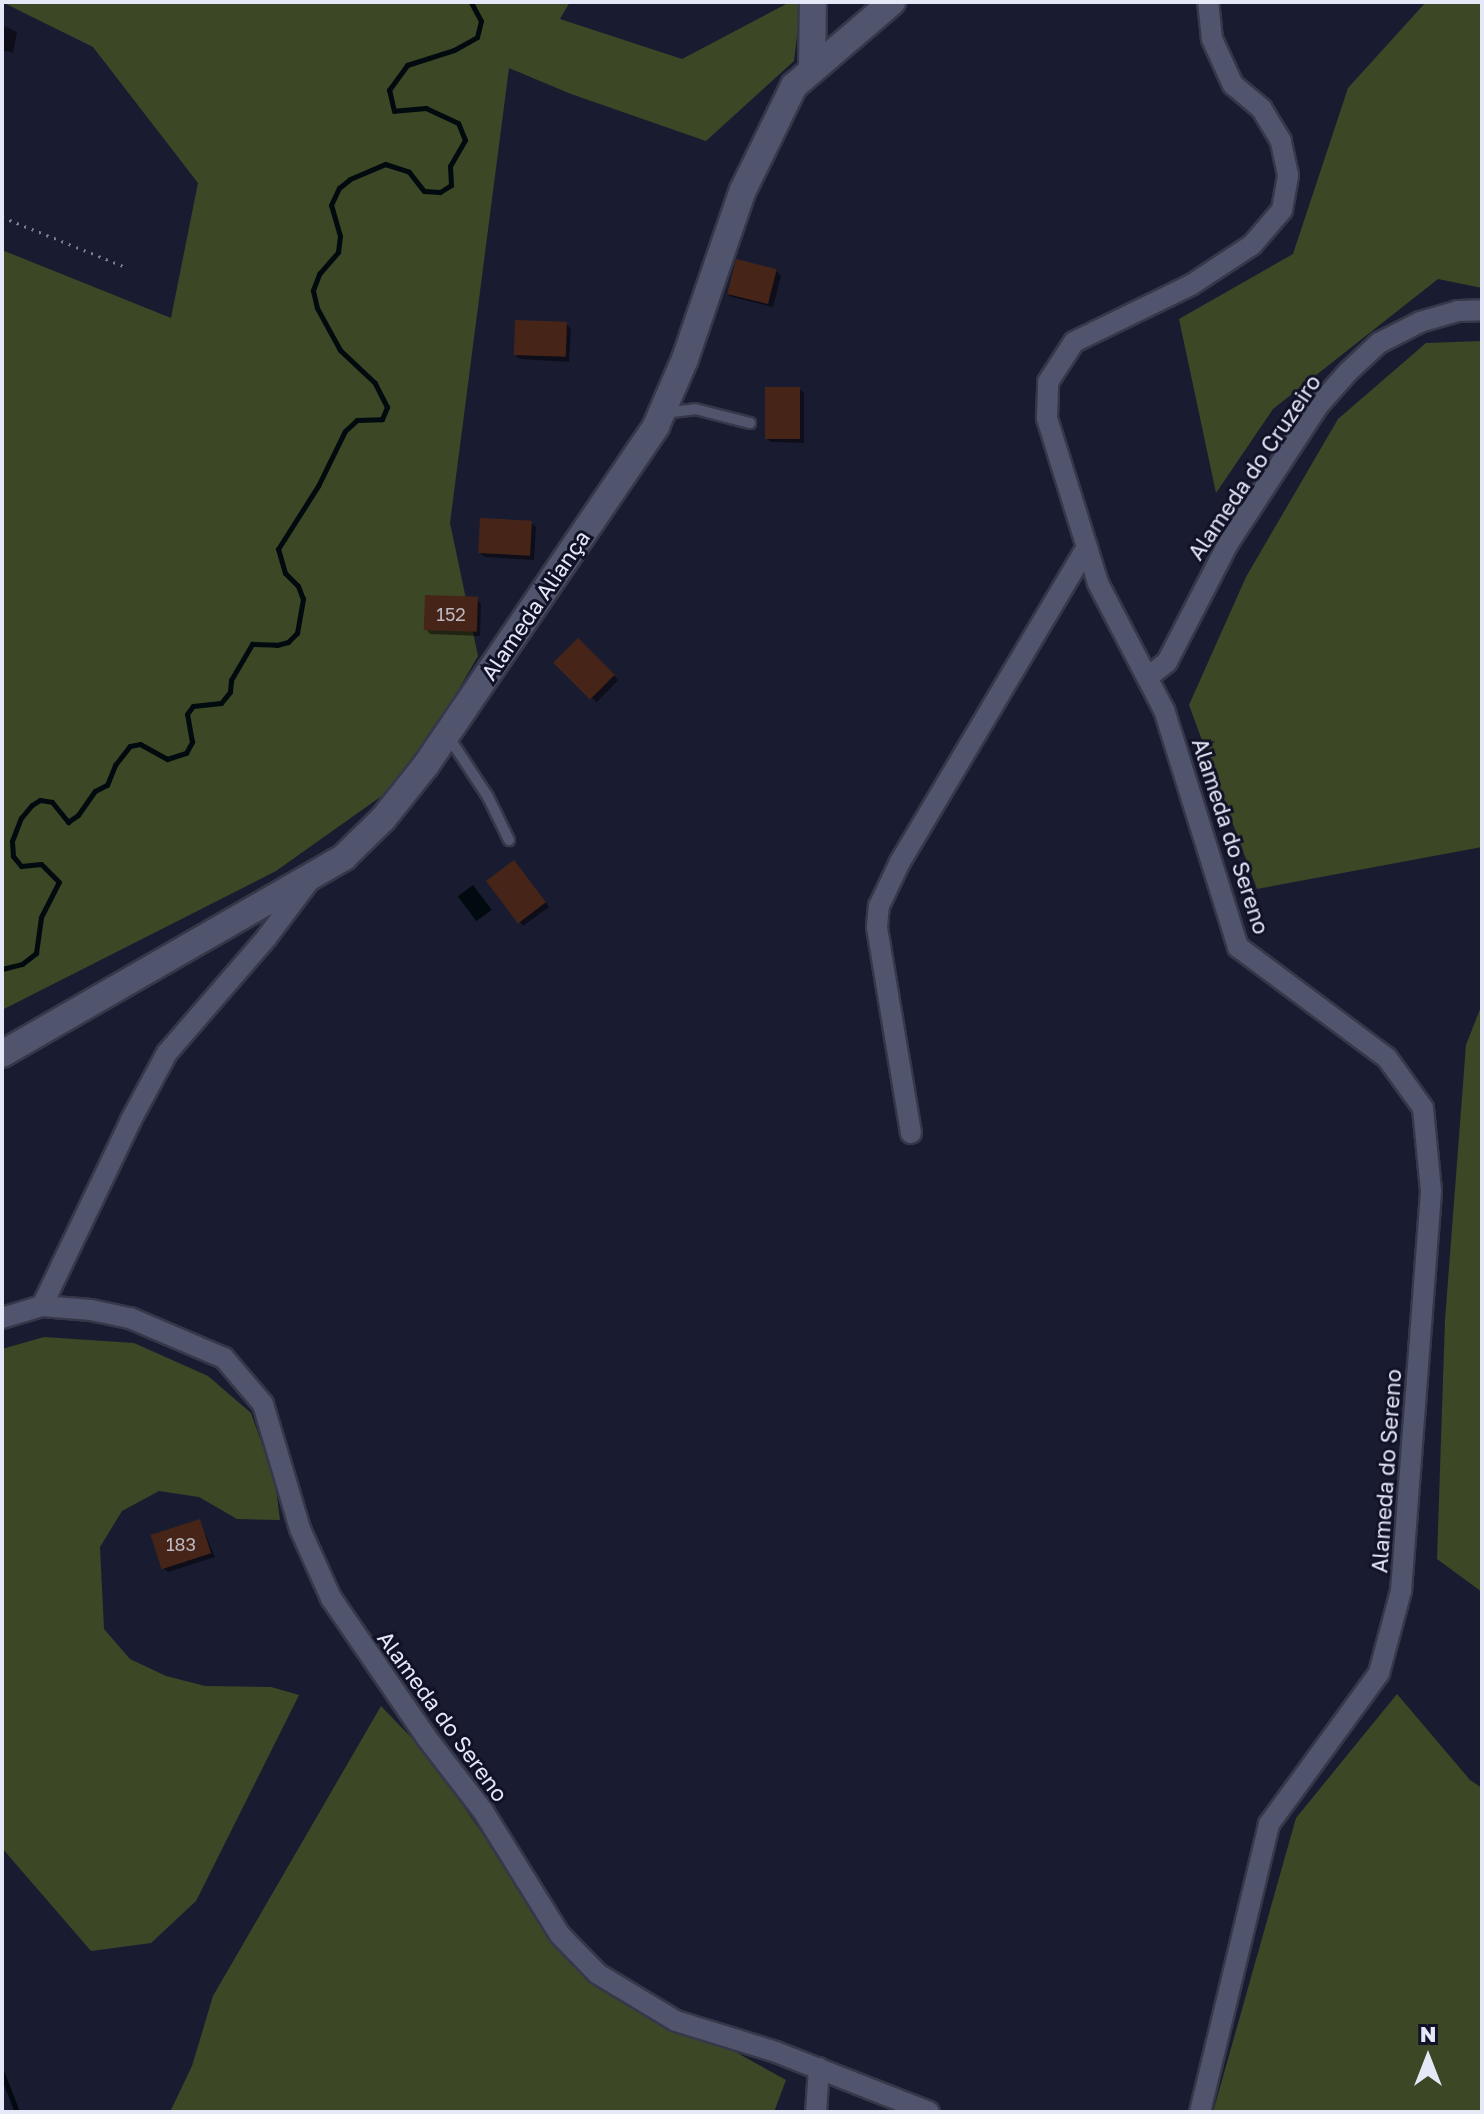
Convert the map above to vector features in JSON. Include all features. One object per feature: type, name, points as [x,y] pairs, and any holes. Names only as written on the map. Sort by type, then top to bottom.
[{"type":"street","points":[[812,70],[813,2]]},
{"type":"street","name":"Alameda Aliança","points":[[2,1054],[344,857],[373,829],[447,734],[662,413],[743,190],[794,86],[892,2]]},
{"type":"street","name":"Alameda do Sereno","points":[[1200,2112],[1269,1824],[1379,1673],[1401,1591],[1431,1191],[1423,1108],[1387,1058],[1238,947],[1164,710],[1098,583],[1047,418],[1048,382],[1074,342],[1191,285],[1252,245],[1282,210],[1288,175],[1281,141],[1262,109],[1233,85],[1212,39],[1208,2]]},
{"type":"street","name":"Alameda do Cruzeiro","points":[[1148,677],[1167,662],[1229,542],[1318,406],[1348,372],[1379,343],[1420,322],[1458,311],[1482,310]]},
{"type":"street","points":[[911,1133],[877,927],[879,906],[900,862],[1087,547]]},
{"type":"street","points":[[42,1306],[125,1132],[167,1053],[267,937],[314,874]]},
{"type":"street","name":"Alameda do Sereno","points":[[2,1318],[42,1306],[130,1318],[224,1358],[241,1373],[263,1404],[300,1529],[317,1574],[352,1633],[492,1824],[560,1935],[598,1974],[676,2021],[819,2068],[929,2112]]},
{"type":"street","points":[[816,2112],[819,2068]]},
{"type":"lane","points":[[662,413],[695,409],[750,423]]},
{"type":"lane","points":[[447,734],[488,797],[509,840]]},
{"type":"path","points":[[2,217],[123,266]]},
{"type":"green space","points":[[2,2],[570,2],[560,19],[682,59],[790,2],[801,2],[794,61],[706,141],[571,94],[509,68],[450,523],[478,656],[407,778],[276,871],[2,1010],[2,250],[171,318],[198,183],[93,47]]},
{"type":"green space","points":[[1426,2],[1482,2],[1482,288],[1438,279],[1273,409],[1216,493],[1179,319],[1293,254],[1348,88]]},
{"type":"green space","points":[[1482,341],[1482,847],[1257,889],[1189,705],[1246,577],[1338,419],[1426,343]]},
{"type":"green space","points":[[1482,1004],[1482,1592],[1437,1559],[1445,1320],[1466,1045]]},
{"type":"green space","points":[[44,1337],[134,1343],[208,1376],[251,1413],[275,1481],[280,1520],[237,1519],[199,1497],[159,1491],[122,1511],[100,1547],[104,1629],[130,1659],[166,1676],[205,1686],[271,1687],[299,1695],[196,1901],[151,1943],[91,1951],[2,1848],[2,1349]]},
{"type":"green space","points":[[1397,1694],[1470,1780],[1482,1788],[1482,2112],[1213,2112],[1296,1818]]},
{"type":"green space","points":[[381,1706],[428,1755],[560,1946],[630,2006],[730,2049],[786,2080],[774,2112],[170,2112],[192,2066],[213,1996]]},
{"type":"shaded area","points":[[473,885],[492,910],[476,921],[458,896]]},
{"type":"building","points":[[736,259],[777,269],[768,304],[727,294]]},
{"type":"building","points":[[515,320],[567,322],[566,357],[514,355]]},
{"type":"building","points":[[765,387],[800,387],[800,439],[765,439]]},
{"type":"building","points":[[480,518],[532,521],[530,556],[478,553]]},
{"type":"building","points":[[425,595],[478,597],[477,632],[424,630]]},
{"type":"building","points":[[578,638],[615,675],[590,700],[553,663]]},
{"type":"building","points":[[514,860],[546,902],[518,923],[486,881]]},
{"type":"building","points":[[200,1519],[211,1553],[162,1569],[151,1535]]},
{"type":"waterway","points":[[2,969],[22,964],[36,953],[41,917],[59,882],[41,864],[21,866],[13,856],[12,841],[21,818],[32,805],[40,800],[52,802],[68,822],[78,815],[95,791],[107,785],[115,765],[130,746],[140,744],[167,759],[186,753],[192,742],[187,714],[193,706],[221,703],[230,692],[231,680],[252,644],[277,645],[288,642],[297,633],[303,599],[298,586],[285,573],[278,549],[318,486],[345,431],[357,420],[382,419],[387,407],[375,383],[340,350],[317,308],[313,290],[319,274],[338,252],[340,236],[331,205],[339,188],[350,179],[385,164],[409,172],[424,191],[440,192],[451,185],[450,166],[465,140],[458,123],[426,108],[394,111],[389,90],[407,65],[454,50],[477,37],[481,21],[471,2]]},
{"type":"waterway","points":[[2,2073],[17,2112]]}]
